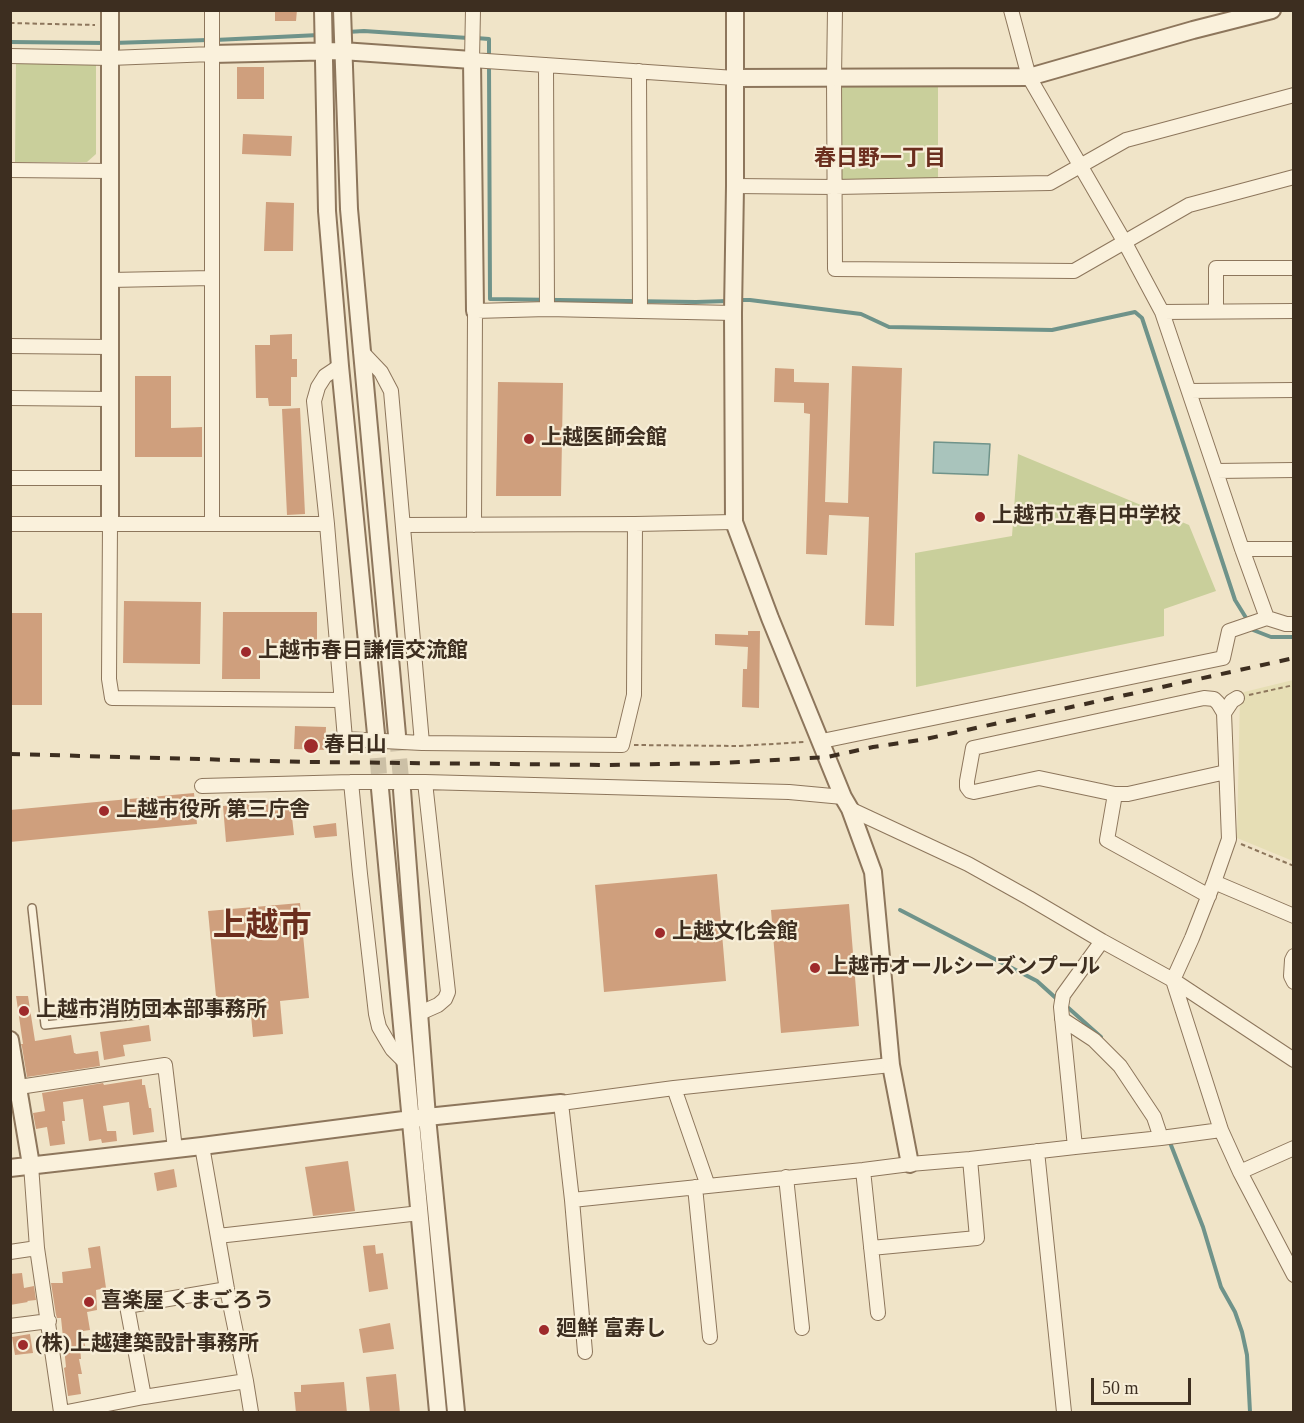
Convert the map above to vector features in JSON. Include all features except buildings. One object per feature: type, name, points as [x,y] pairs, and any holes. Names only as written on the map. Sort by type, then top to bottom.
[{"type":"street","points":[[212,10],[212,523]]},
{"type":"street","points":[[323,10],[327,210],[376,734]]},
{"type":"street","points":[[342,10],[349,209],[397,735]]},
{"type":"street","points":[[473,10],[474,525]]},
{"type":"street","points":[[735,10],[734,522],[770,618],[822,741],[873,872],[891,1065],[910,1164]]},
{"type":"street","points":[[835,10],[835,269],[1074,271],[1189,205],[1293,177]]},
{"type":"street","points":[[1011,10],[1029,77],[1124,241],[1162,312],[1267,618]]},
{"type":"street","points":[[10,56],[110,58],[342,51],[735,78],[1029,77],[1272,10]]},
{"type":"street","points":[[110,18],[109,679],[112,698],[341,700]]},
{"type":"street","points":[[546,65],[547,309]]},
{"type":"street","points":[[639,71],[640,310]]},
{"type":"street","points":[[735,186],[835,187],[1050,183],[1126,140],[1293,95]]},
{"type":"street","points":[[10,170],[110,171]]},
{"type":"street","points":[[1216,311],[1216,268],[1293,268]]},
{"type":"street","points":[[110,280],[212,278]]},
{"type":"street","points":[[475,311],[547,309],[733,313]]},
{"type":"street","points":[[1162,312],[1293,311]]},
{"type":"street","points":[[10,346],[110,346]]},
{"type":"street","points":[[361,351],[381,372],[392,391],[422,743]]},
{"type":"street","points":[[340,366],[325,376],[318,387],[315,401],[345,740],[622,745],[634,695],[635,524]]},
{"type":"street","points":[[1189,391],[1293,390]]},
{"type":"street","points":[[10,398],[110,399]]},
{"type":"street","points":[[1216,471],[1293,470]]},
{"type":"street","points":[[10,478],[110,478]]},
{"type":"street","points":[[404,525],[734,522]]},
{"type":"street","points":[[10,524],[327,524]]},
{"type":"street","points":[[1242,549],[1293,549]]},
{"type":"street","points":[[822,741],[1223,658],[1228,631],[1267,618],[1293,624]]},
{"type":"street","points":[[1226,772],[1128,794],[1115,794],[1039,778],[974,792],[967,787],[973,748],[1204,698],[1214,699],[1218,703],[1224,713],[1229,839],[1209,896],[1173,980],[1221,1130],[1240,1172],[1288,1248],[1293,1275]]},
{"type":"street","points":[[1224,713],[1232,701],[1237,698]]},
{"type":"street","points":[[351,782],[376,1014],[379,1028],[392,1048],[405,1062]]},
{"type":"street","points":[[420,1013],[438,1005],[445,999],[448,992],[425,782]]},
{"type":"street","points":[[202,786],[425,782],[789,792],[847,803],[968,864],[1173,980],[1293,1060]]},
{"type":"street","points":[[381,789],[438,1413]]},
{"type":"street","points":[[402,790],[427,1118],[456,1413]]},
{"type":"street","points":[[1115,794],[1107,840],[1209,896]]},
{"type":"street","points":[[1214,882],[1293,916]]},
{"type":"street","points":[[1075,1147],[1061,1007],[1064,995],[1102,941]]},
{"type":"street","points":[[1293,956],[1291,976],[1293,982]]},
{"type":"street","points":[[1062,1019],[1094,1040],[1120,1066],[1154,1117],[1161,1138]]},
{"type":"street","points":[[10,1040],[13,1070],[19,1087],[31,1165],[37,1248],[61,1413]]},
{"type":"street","points":[[19,1087],[165,1065],[175,1149]]},
{"type":"street","points":[[10,1168],[674,1088],[891,1065]]},
{"type":"street","points":[[674,1088],[701,1187],[710,1337]]},
{"type":"street","points":[[561,1103],[585,1352]]},
{"type":"street","points":[[572,1200],[970,1159],[1221,1130]]},
{"type":"street","points":[[202,1146],[227,1289],[251,1406],[250,1413]]},
{"type":"street","points":[[1240,1172],[1293,1148]]},
{"type":"street","points":[[1037,1151],[1064,1413]]},
{"type":"street","points":[[872,1248],[977,1238],[970,1159]]},
{"type":"street","points":[[863,1170],[878,1313]]},
{"type":"street","points":[[786,1177],[802,1328]]},
{"type":"street","points":[[218,1236],[420,1213]]},
{"type":"street","points":[[10,1252],[37,1248]]},
{"type":"street","points":[[144,1397],[127,1306],[227,1289]]},
{"type":"street","points":[[10,1326],[49,1321]]},
{"type":"street","points":[[67,1413],[144,1397],[246,1381]]},
{"type":"lane","points":[[32,908],[45,1025],[190,1009]]},
{"type":"path","points":[[10,23],[110,18]]},
{"type":"path","points":[[1237,698],[1293,686]]},
{"type":"path","points":[[622,745],[738,746],[822,741]]},
{"type":"path","points":[[1229,839],[1293,866]]},
{"type":"shaded area","points":[[1293,680],[1293,861],[1237,838],[1240,693]]},
{"type":"green space","points":[[16,61],[96,62],[96,154],[87,162],[15,162]]},
{"type":"green space","points":[[842,83],[938,83],[938,179],[842,179]]},
{"type":"green space","points":[[1018,454],[1189,525],[1216,591],[1164,609],[1164,636],[916,687],[915,553],[1012,536]]},
{"type":"water","points":[[934,442],[990,444],[988,475],[933,473]]},
{"type":"waterway","points":[[347,32],[364,31],[468,38]]},
{"type":"waterway","points":[[215,40],[319,35]]},
{"type":"waterway","points":[[476,38],[489,39],[489,57]]},
{"type":"waterway","points":[[113,43],[208,40]]},
{"type":"waterway","points":[[10,42],[106,43]]},
{"type":"waterway","points":[[489,65],[490,299],[728,301]]},
{"type":"waterway","points":[[738,300],[861,314],[889,327],[1052,330],[1135,312],[1142,318],[1235,600],[1248,621]]},
{"type":"waterway","points":[[1251,627],[1271,637],[1294,637]]},
{"type":"waterway","points":[[900,910],[1037,981],[1058,1000]]},
{"type":"waterway","points":[[1064,1004],[1101,1037]]},
{"type":"waterway","points":[[1169,1140],[1203,1227],[1221,1287],[1235,1312],[1242,1332],[1247,1355],[1250,1412]]},
{"type":"tunnel","points":[[376,734],[380,789]]},
{"type":"tunnel","points":[[397,735],[402,790]]},
{"type":"railway","points":[[10,754],[308,762],[606,765],[723,763],[827,757],[926,739],[1294,658]]},
{"type":"place","name":"上越医師会館","points":[[529,439]]},
{"type":"place","name":"上越市立春日中学校","points":[[980,517]]},
{"type":"place","name":"上越市春日謙信交流館","points":[[246,652]]},
{"type":"place","name":"春日山","points":[[311,746]]},
{"type":"place","name":"上越市役所 第三庁舎","points":[[104,811]]},
{"type":"place","name":"上越文化会館","points":[[660,933]]},
{"type":"place","name":"上越市オールシーズンプール","points":[[815,968]]},
{"type":"place","name":"上越市消防団本部事務所","points":[[24,1011]]},
{"type":"place","name":"喜楽屋 くまごろう","points":[[89,1302]]},
{"type":"place","name":"廻鮮 富寿し","points":[[544,1330]]},
{"type":"place","name":"(株)上越建築設計事務所","points":[[23,1345]]},
{"type":"district","name":"春日野一丁目","points":[[880,159]]},
{"type":"district","name":"上越市","points":[[262,927]]}]
